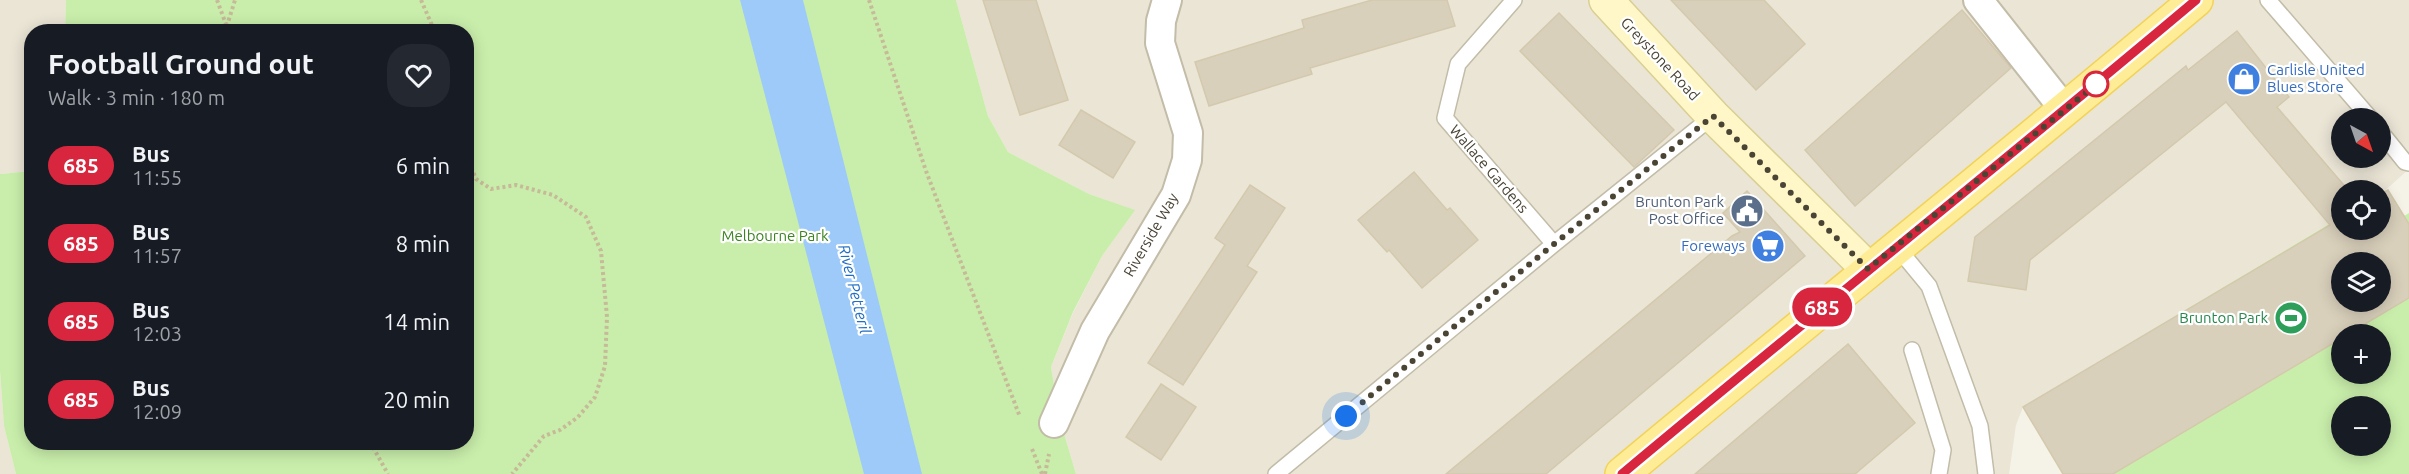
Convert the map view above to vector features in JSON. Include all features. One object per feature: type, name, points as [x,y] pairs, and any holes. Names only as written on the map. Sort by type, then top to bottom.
[{"type":"main road","points":[[1622,474],[1896,246],[2066,110],[2196,0]]},
{"type":"street","name":"Riverside Way","points":[[1054,423],[1095,331],[1176,195],[1187,160],[1188,133],[1160,43],[1161,21],[1167,0]]},
{"type":"street","name":"Greystone Road","points":[[1605,0],[1713,116],[1868,269]]},
{"type":"street","points":[[1978,0],[2066,110]]},
{"type":"lane","name":"Wallace Gardens","points":[[1514,0],[1458,64],[1445,118],[1554,244]]},
{"type":"lane","points":[[2268,0],[2361,108]]},
{"type":"lane","points":[[1276,474],[1713,116]]},
{"type":"lane","points":[[2391,145],[2405,162],[2409,163]]},
{"type":"lane","points":[[1896,246],[1929,286],[1980,426],[1986,474]]},
{"type":"lane","points":[[1912,350],[1943,450],[1939,474]]},
{"type":"path","points":[[217,0],[224,24]]},
{"type":"path","points":[[228,24],[236,0]]},
{"type":"path","points":[[421,0],[432,24]]},
{"type":"path","points":[[869,0],[926,171],[1021,420]]},
{"type":"path","points":[[474,175],[491,189],[516,185],[553,195],[586,217],[601,251],[607,317],[604,366],[595,397],[578,417],[560,430],[544,436],[512,474]]},
{"type":"path","points":[[1029,442],[1042,474]]},
{"type":"path","points":[[374,450],[388,474]]},
{"type":"shaded area","points":[[0,0],[66,0],[65,24],[24,24],[24,172],[0,174]]},
{"type":"shaded area","points":[[956,0],[2409,0],[2409,169],[2391,185],[2391,180],[2331,180],[2331,223],[2023,407],[2016,425],[2009,474],[1076,474],[1060,420],[1051,367],[1073,313],[1102,256],[1134,210],[1089,194],[1008,152],[988,116]]},
{"type":"shaded area","points":[[0,371],[4,426],[16,474],[0,474]]},
{"type":"green space","name":"Melbourne Park","points":[[66,0],[956,0],[988,116],[1008,152],[1089,194],[1135,210],[1102,256],[1073,312],[1051,367],[1060,420],[1076,474],[16,474],[4,426],[0,371],[0,174],[24,172],[24,450],[474,450],[474,24],[65,24]]},
{"type":"green space","name":"Brunton Park","points":[[2391,195],[2404,216],[2409,213],[2409,474],[2063,474],[2023,407],[2331,223],[2331,240],[2391,240]]},
{"type":"water","name":"River Petteril","points":[[740,0],[803,0],[922,474],[864,474]]},
{"type":"building","points":[[983,0],[1036,0],[1068,100],[1020,115]]},
{"type":"building","points":[[1372,0],[1447,0],[1455,26],[1310,68],[1312,74],[1209,106],[1195,62],[1304,28],[1302,20]]},
{"type":"building","points":[[1671,0],[1764,0],[1805,44],[1756,90]]},
{"type":"building","points":[[1962,10],[2011,68],[1855,206],[1805,150]]},
{"type":"building","points":[[1559,13],[1674,130],[1634,167],[1520,51]]},
{"type":"building","points":[[2237,31],[2289,97],[2277,107],[2339,180],[2331,180],[2331,240],[2391,240],[2391,195],[2409,224],[2409,298],[2391,309],[2391,252],[2331,252],[2331,312],[2385,312],[2365,324],[2331,324],[2331,345],[2113,474],[2063,474],[2023,407],[2330,225],[2226,102],[2030,260],[2026,290],[1968,281],[1975,237],[2186,66],[2188,70]]},
{"type":"building","points":[[1081,110],[1135,142],[1113,178],[1059,145]]},
{"type":"building","points":[[1414,172],[1447,210],[1450,208],[1478,240],[1422,288],[1389,250],[1387,252],[1358,220]]},
{"type":"building","points":[[1250,185],[1285,208],[1247,266],[1257,272],[1183,385],[1148,363],[1225,245],[1215,238]]},
{"type":"building","points":[[1747,191],[1805,256],[1546,474],[1446,474],[1732,236],[1740,232],[1723,213]]},
{"type":"building","points":[[1848,344],[1915,423],[1855,474],[1695,474]]},
{"type":"building","points":[[1161,384],[1196,407],[1161,460],[1126,437]]},
{"type":"bus line","name":"685","points":[[1622,474],[1868,269],[2066,110],[2196,0]]},
{"type":"place","name":"Carlisle United Blues Store","points":[[2244,79]]},
{"type":"place","name":"Brunton Park Post Office","points":[[1747,211]]},
{"type":"place","name":"Foreways","points":[[1768,246]]},
{"type":"place","name":"Brunton Park","points":[[2291,318]]},
{"type":"route","points":[[1346,416],[1713,116],[1868,269],[2098,83],[2096,84]]}]
